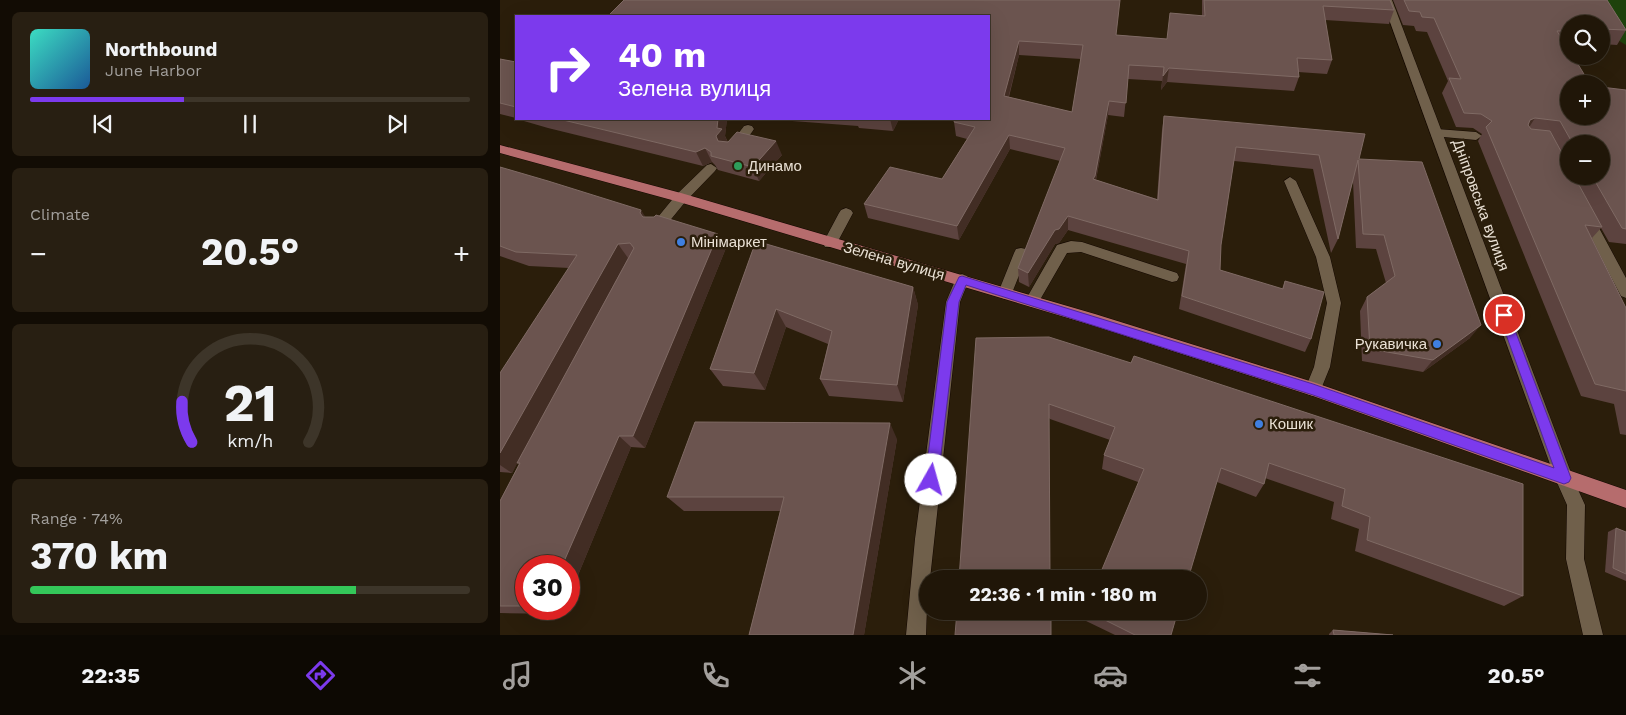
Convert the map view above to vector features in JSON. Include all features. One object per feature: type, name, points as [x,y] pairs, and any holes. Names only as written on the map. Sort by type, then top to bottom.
[{"type":"main road","name":"Зелена вулиця","points":[[500,149],[681,198],[1032,301],[1313,389],[1626,499]]},
{"type":"street","name":"Дніпровська вулиця","points":[[1387,0],[1564,478],[1576,505],[1575,559],[1593,635]]},
{"type":"street","points":[[731,151],[748,129]]},
{"type":"street","points":[[1437,133],[1476,136]]},
{"type":"street","points":[[658,226],[681,198],[711,168]]},
{"type":"street","points":[[1290,182],[1323,257],[1334,303],[1322,368],[1313,389]]},
{"type":"street","points":[[1581,207],[1626,292]]},
{"type":"street","points":[[830,243],[846,213]]},
{"type":"street","points":[[1032,301],[1062,250],[1071,246],[1082,247],[1172,277]]},
{"type":"street","points":[[1005,293],[1021,253]]},
{"type":"street","points":[[916,635],[924,539],[953,302],[962,280]]},
{"type":"green space","points":[[1590,0],[1626,0],[1626,45],[1616,39],[1610,30],[1610,15],[1600,15]]},
{"type":"building","points":[[624,0],[1120,0],[1116,35],[1167,39],[1170,13],[1205,16],[1204,0],[1390,0],[1394,10],[1323,6],[1332,60],[1297,58],[1299,77],[1169,68],[1163,76],[1164,67],[1129,65],[1126,103],[1109,101],[1093,179],[1158,200],[1164,116],[1365,134],[1359,159],[1422,162],[1481,325],[1433,360],[1370,349],[1367,297],[1395,276],[1384,235],[1363,234],[1358,160],[1338,239],[1319,155],[1236,147],[1221,245],[1220,270],[1283,289],[1285,281],[1324,292],[1311,339],[1182,296],[1189,251],[1068,216],[1059,229],[1055,230],[1028,273],[1018,268],[1065,148],[1009,135],[957,226],[864,204],[890,167],[942,179],[975,127],[954,122],[955,120],[990,120],[990,15],[609,15]],"holes":[[[1019,41],[1083,45],[1072,112],[1004,96]]]},
{"type":"building","points":[[1404,0],[1607,0],[1626,30],[1610,29],[1610,15],[1560,15],[1560,31],[1557,31],[1560,36],[1560,65],[1578,65],[1585,75],[1560,75],[1560,121],[1535,118],[1530,120],[1528,125],[1531,129],[1550,131],[1560,149],[1560,185],[1579,185],[1602,227],[1585,225],[1626,308],[1626,391],[1595,384],[1486,127],[1492,121],[1481,114],[1464,113],[1449,78],[1461,79],[1434,18],[1422,17],[1420,12],[1409,11]]},
{"type":"building","points":[[500,59],[515,62],[515,107],[500,103]]},
{"type":"building","points":[[1610,88],[1626,90],[1626,229],[1622,228],[1597,185],[1610,185],[1610,135],[1568,135],[1562,125],[1610,125]]},
{"type":"building","points":[[563,120],[718,120],[717,128],[722,129],[716,136],[718,141],[728,142],[737,132],[776,141],[753,167],[711,156],[711,152],[705,148],[696,152]]},
{"type":"building","points":[[500,167],[641,210],[640,213],[643,217],[654,217],[656,215],[718,234],[633,436],[619,436],[567,555],[515,555],[515,606],[500,606],[500,501],[520,463],[517,463],[634,248],[630,243],[618,244],[500,453],[500,373],[577,255],[516,252],[500,246]]},
{"type":"building","points":[[756,241],[913,287],[897,385],[820,379],[832,331],[776,309],[754,373],[710,369]]},
{"type":"building","points":[[1049,337],[1131,363],[1134,356],[1523,484],[1523,596],[1367,540],[1370,517],[1342,506],[1345,489],[1269,463],[1264,484],[1221,468],[1191,570],[1102,570],[1144,469],[1104,455],[1115,427],[1049,404],[1050,570],[960,570],[976,338]]},
{"type":"building","points":[[695,422],[890,423],[853,635],[749,635],[784,497],[667,497]]},
{"type":"building","points":[[1616,528],[1626,532],[1626,574],[1613,568]]},
{"type":"building","points":[[956,620],[1051,620],[1051,635],[955,635]]},
{"type":"building","points":[[1105,620],[1175,620],[1171,635],[1135,635]]},
{"type":"building","points":[[1333,630],[1393,635],[1334,635]]},
{"type":"place","name":"Динамо","points":[[738,166]]},
{"type":"place","name":"Мінімаркет","points":[[681,242]]},
{"type":"place","name":"Рукавичка","points":[[1437,344]]},
{"type":"place","name":"Кошик","points":[[1259,424]]},
{"type":"route","points":[[931,480],[953,302],[962,280],[1313,389],[1564,478],[1504,315]]}]
